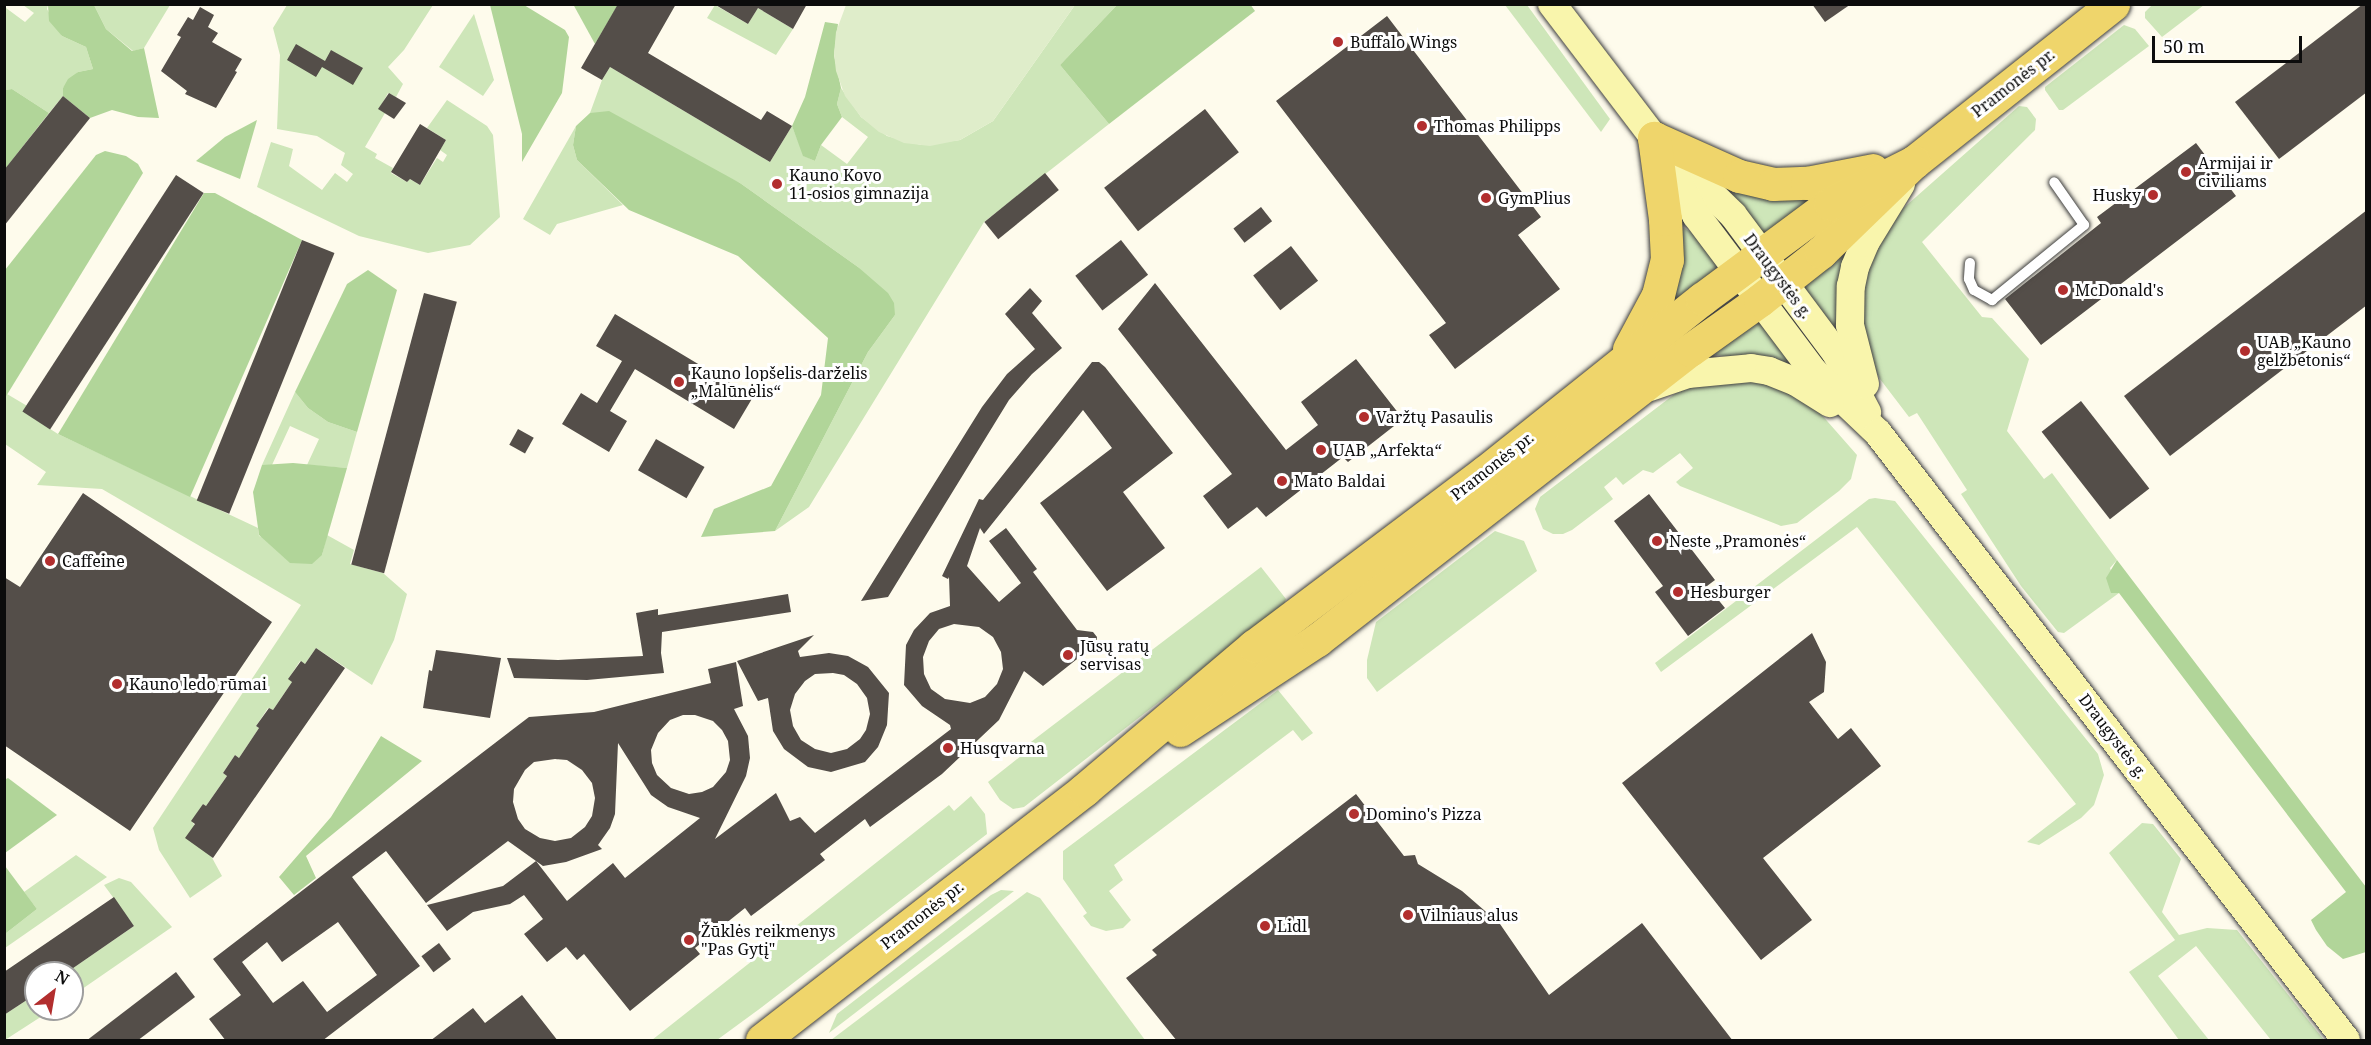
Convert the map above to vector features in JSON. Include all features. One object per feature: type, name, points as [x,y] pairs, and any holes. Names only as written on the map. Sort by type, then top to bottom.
[{"type":"main road","name":"Draugystės g.","points":[[1552,4],[1654,138],[1696,215],[1750,263],[1772,291],[1836,353],[1878,433],[2346,1041]]},
{"type":"main road","name":"Pramonės pr.","points":[[1084,790],[1227,701],[1317,640],[1634,393],[1821,252],[1914,162],[2113,4]]},
{"type":"main road","points":[[1654,138],[1739,176],[1773,184],[1807,183],[1914,162]]},
{"type":"main road","points":[[1621,363],[1654,302],[1667,260],[1665,219],[1654,138]]},
{"type":"main road","points":[[1878,433],[1850,325],[1851,286],[1855,267],[1865,243],[1914,162]]},
{"type":"main road","name":"Pramonės pr.","points":[[762,1041],[1084,790],[1254,646],[1485,472],[1750,263],[1830,204],[1914,162]]},
{"type":"main road","points":[[1634,393],[1688,374],[1751,368],[1769,371],[1796,382],[1878,433]]},
{"type":"lane","points":[[1970,263],[1969,279],[1974,290],[1992,300],[2084,225],[2054,182]]},
{"type":"green space","points":[[573,4],[618,5],[595,44]]},
{"type":"green space","points":[[846,4],[1075,5],[993,121],[960,140],[930,146],[904,143],[879,132],[861,117],[845,96],[836,71],[834,54],[836,32]]},
{"type":"green space","points":[[1250,4],[1255,11],[1109,124],[1060,65],[1117,5]]},
{"type":"green space","points":[[23,5],[48,5],[47,9],[62,36],[86,47],[93,69],[78,72],[63,88],[63,96],[49,113],[12,89],[5,90],[5,9],[25,22],[34,13]]},
{"type":"green space","points":[[48,5],[94,5],[106,29],[132,51],[144,48],[159,118],[138,117],[112,110],[90,118],[63,96],[63,88],[68,79],[78,72],[93,69],[86,47],[62,36],[49,21]]},
{"type":"green space","points":[[94,5],[170,5],[144,48],[133,51],[106,29]]},
{"type":"green space","points":[[287,5],[433,5],[404,50],[388,67],[403,84],[396,97],[388,93],[379,109],[385,113],[365,147],[377,154],[375,158],[393,168],[391,173],[407,182],[410,179],[420,185],[437,158],[443,162],[447,155],[440,150],[446,140],[427,128],[447,100],[487,126],[493,135],[500,217],[470,245],[428,253],[359,236],[257,187],[271,142],[293,149],[289,166],[322,190],[335,173],[347,182],[353,174],[341,165],[345,153],[317,136],[277,129],[280,55],[273,28]]},
{"type":"green space","points":[[490,5],[524,5],[565,30],[569,37],[562,93],[522,162],[522,134]]},
{"type":"green space","points":[[715,5],[748,24],[758,8],[793,29],[776,55],[707,18]]},
{"type":"green space","points":[[1075,5],[1117,5],[1060,65],[1109,124],[984,222],[809,507],[775,531],[868,352],[895,315],[858,267],[740,183],[590,113],[602,80],[610,67],[770,162],[792,126],[804,156],[815,161],[821,145],[847,164],[868,137],[842,117],[837,104],[841,88],[861,117],[887,136],[921,145],[960,140],[993,121]]},
{"type":"green space","points":[[1505,5],[1527,5],[1610,119],[1601,132]]},
{"type":"green space","points":[[2152,5],[2204,5],[2162,37],[2145,18],[2145,12]]},
{"type":"green space","points":[[474,14],[494,80],[483,96],[439,67]]},
{"type":"green space","points":[[825,22],[838,24],[834,55],[841,88],[837,104],[842,117],[821,145],[815,161],[803,156],[792,126],[805,97]]},
{"type":"green space","points":[[2124,25],[2135,29],[2149,46],[2063,110],[2059,110],[2045,87]]},
{"type":"green space","points":[[12,89],[49,113],[5,169],[5,90]]},
{"type":"green space","points":[[2019,106],[2027,107],[2036,119],[2035,130],[1922,242],[1982,317],[1992,318],[2029,359],[2007,431],[2044,479],[2052,473],[2117,560],[2110,568],[2119,593],[2064,633],[2058,632],[2021,586],[1961,494],[1967,490],[1917,413],[1909,417],[1880,379],[1866,354],[1861,286],[1891,219]]},
{"type":"green space","points":[[609,111],[740,183],[858,267],[888,293],[894,303],[895,315],[868,352],[775,531],[701,537],[714,509],[771,486],[821,395],[828,338],[738,256],[629,210],[577,160],[573,145],[576,126],[590,113]]},
{"type":"green space","points":[[257,120],[240,179],[196,161],[225,137]]},
{"type":"green space","points":[[576,126],[573,145],[577,160],[623,205],[557,224],[550,235],[523,219]]},
{"type":"green space","points":[[105,151],[126,156],[138,164],[143,173],[5,398],[5,270],[96,155]]},
{"type":"green space","points":[[1737,189],[1807,197],[1808,202],[1764,234],[1732,196]]},
{"type":"green space","points":[[204,193],[215,193],[302,240],[190,497],[58,434]]},
{"type":"green space","points":[[1684,228],[1691,232],[1720,269],[1673,301],[1680,230]]},
{"type":"green space","points":[[1843,251],[1849,254],[1838,325],[1833,326],[1804,290],[1803,284]]},
{"type":"green space","points":[[368,270],[397,290],[357,432],[328,422],[308,408],[295,392],[347,284]]},
{"type":"green space","points":[[1759,321],[1789,359],[1785,364],[1716,355],[1715,352]]},
{"type":"green space","points":[[1705,378],[1762,378],[1813,405],[1857,455],[1851,479],[1797,523],[1781,526],[1680,486],[1676,482],[1693,468],[1680,453],[1653,473],[1643,470],[1623,485],[1616,477],[1604,487],[1613,499],[1572,530],[1563,534],[1553,534],[1543,529],[1535,509],[1540,497],[1676,393]]},
{"type":"green space","points":[[295,392],[308,408],[328,422],[357,432],[347,468],[307,465],[319,439],[290,426],[272,465],[262,465]]},
{"type":"green space","points":[[7,394],[34,410],[30,416],[58,434],[258,528],[259,536],[322,555],[327,535],[354,550],[350,564],[383,573],[407,594],[394,640],[372,685],[316,648],[305,664],[300,661],[289,678],[292,682],[273,710],[268,708],[256,726],[259,728],[239,758],[235,755],[223,773],[227,776],[206,806],[203,804],[192,821],[222,876],[190,898],[159,850],[153,828],[301,605],[102,489],[37,485],[46,472],[5,444],[4,398]]},
{"type":"green space","points":[[293,463],[347,468],[322,555],[312,564],[290,563],[259,535],[253,492],[262,465]]},
{"type":"green space","points":[[1869,499],[1895,501],[2098,754],[2104,775],[2094,805],[2081,818],[2039,845],[2027,842],[2076,804],[1857,527],[1661,672],[1655,663]]},
{"type":"green space","points":[[1495,531],[1524,541],[1537,571],[1377,692],[1367,678],[1367,660],[1376,622]]},
{"type":"green space","points":[[2117,560],[2366,887],[2366,952],[2343,959],[2327,946],[2316,930],[2311,920],[2346,892],[2119,593],[2111,593],[2106,578]]},
{"type":"green space","points":[[1261,567],[1286,599],[1284,605],[1024,807],[1013,809],[1000,800],[988,782],[1026,752],[1023,748]]},
{"type":"green space","points":[[1278,690],[1313,733],[1302,741],[1293,730],[1114,865],[1123,880],[1109,891],[1131,920],[1123,928],[1106,931],[1091,926],[1083,916],[1087,913],[1063,879],[1063,851]]},
{"type":"green space","points":[[381,736],[422,761],[306,856],[316,878],[294,895],[279,877],[331,817]]},
{"type":"green space","points":[[8,778],[57,815],[5,853],[4,780]]},
{"type":"green space","points":[[971,796],[985,814],[987,834],[758,1010],[717,1040],[652,1040],[949,805],[954,811]]},
{"type":"green space","points":[[2142,823],[2153,824],[2181,859],[2162,912],[2179,935],[2207,928],[2237,930],[2324,1040],[2271,1040],[2196,946],[2158,976],[2209,1040],[2179,1040],[2129,972],[2175,940],[2109,853]]},
{"type":"green space","points":[[76,855],[107,877],[5,948],[5,934],[37,909],[24,892]]},
{"type":"green space","points":[[4,866],[37,909],[5,934]]},
{"type":"green space","points":[[119,878],[131,882],[172,927],[84,988],[83,961],[134,926],[104,885]]},
{"type":"green space","points":[[1001,890],[1014,891],[829,1033],[837,1014],[991,895]]},
{"type":"green space","points":[[1027,892],[1040,898],[1145,1040],[831,1040]]},
{"type":"green space","points":[[24,1002],[24,1021],[34,1021],[5,1040],[4,1015]]},
{"type":"building","points":[[618,4],[676,4],[648,53],[761,120],[767,111],[792,126],[770,162],[610,67],[602,80],[581,68]]},
{"type":"building","points":[[714,4],[807,4],[793,29],[758,8],[748,24]]},
{"type":"building","points":[[1812,4],[1851,4],[1825,22]]},
{"type":"building","points":[[2363,4],[2367,4],[2367,92],[2279,159],[2235,102]]},
{"type":"building","points":[[200,7],[214,15],[208,27],[218,33],[212,42],[242,59],[216,108],[185,94],[187,91],[161,71],[181,37],[177,35],[188,17],[193,20]]},
{"type":"building","points":[[1387,16],[1541,217],[1518,235],[1560,289],[1455,369],[1429,335],[1446,323],[1276,101]]},
{"type":"building","points":[[296,44],[325,61],[331,50],[363,68],[353,85],[322,67],[316,77],[287,60]]},
{"type":"building","points":[[389,93],[406,103],[394,119],[378,109]]},
{"type":"building","points":[[63,96],[90,118],[4,226],[4,170]]},
{"type":"building","points":[[1205,109],[1239,152],[1138,231],[1104,188]]},
{"type":"building","points":[[420,124],[446,140],[420,185],[410,179],[407,182],[391,172]]},
{"type":"building","points":[[2196,143],[2236,196],[2041,345],[2005,299],[2101,223],[2097,217]]},
{"type":"building","points":[[1045,173],[1059,190],[998,239],[984,222]]},
{"type":"building","points":[[176,175],[204,193],[50,429],[22,412]]},
{"type":"building","points":[[1261,207],[1272,221],[1245,243],[1233,229]]},
{"type":"building","name":"UAB „Kauno gelžbetonis“","points":[[2367,210],[2367,305],[2170,456],[2124,396]]},
{"type":"building","points":[[302,240],[334,253],[229,514],[197,501]]},
{"type":"building","points":[[1121,240],[1148,275],[1102,310],[1075,276]]},
{"type":"building","points":[[1291,246],[1318,281],[1280,310],[1253,276]]},
{"type":"building","points":[[1155,283],[1286,450],[1318,425],[1301,402],[1356,359],[1403,419],[1348,462],[1343,457],[1266,517],[1257,507],[1228,529],[1203,496],[1232,474],[1118,329]]},
{"type":"building","points":[[1030,288],[1042,301],[1032,313],[1062,348],[1032,374],[1009,400],[888,597],[861,601],[982,407],[1007,374],[1035,349],[1005,314]]},
{"type":"building","points":[[424,293],[457,302],[384,573],[351,564]]},
{"type":"building","points":[[615,314],[753,397],[734,429],[635,369],[610,411],[627,421],[609,452],[562,424],[581,393],[597,403],[622,361],[596,346]]},
{"type":"building","points":[[1092,362],[1099,362],[1105,367],[1173,453],[1123,492],[1165,548],[1107,591],[1040,503],[1112,448],[1083,410],[984,534],[980,528],[967,566],[999,602],[1021,583],[989,541],[1006,528],[1037,569],[1033,572],[1077,630],[1093,632],[1097,637],[1096,644],[1043,686],[1024,671],[999,720],[942,774],[870,827],[865,819],[820,854],[825,860],[751,916],[745,908],[695,948],[700,954],[630,1011],[584,954],[577,960],[566,947],[547,962],[524,934],[543,919],[524,895],[510,904],[473,912],[447,931],[427,905],[503,886],[536,861],[508,841],[426,903],[386,851],[352,877],[420,966],[322,1041],[226,1041],[209,1019],[241,995],[213,959],[529,717],[594,712],[711,683],[708,669],[736,662],[743,706],[734,709],[748,736],[750,758],[746,776],[715,839],[776,793],[790,821],[800,817],[815,833],[951,729],[950,725],[922,706],[904,685],[906,645],[914,630],[930,613],[950,606],[949,577],[948,579],[942,576],[979,499],[983,500]],"holes":[[[954,624],[979,627],[993,637],[1001,652],[1003,669],[997,684],[985,697],[970,703],[945,699],[931,689],[924,674],[923,657],[929,641],[939,629]],[[683,715],[695,715],[713,721],[722,730],[728,741],[730,760],[726,772],[713,787],[689,794],[671,788],[657,775],[652,763],[651,750],[658,733],[670,720]],[[618,743],[651,795],[668,807],[700,818],[625,878],[613,863],[567,901],[536,861],[543,866],[566,862],[602,849],[598,845],[610,828],[615,814]],[[567,760],[582,770],[592,783],[595,798],[592,816],[585,827],[571,838],[555,841],[540,838],[525,829],[518,819],[513,802],[514,789],[525,770],[534,762]],[[338,922],[377,975],[327,1012],[303,981],[273,1003],[242,962],[267,942],[282,962]]]},
{"type":"building","points":[[2081,401],[2149,488],[2110,519],[2042,432]]},
{"type":"building","points":[[518,429],[534,438],[525,453],[509,445]]},
{"type":"building","points":[[656,439],[704,467],[686,498],[638,470]]},
{"type":"building","name":"Kauno ledo rūmai","points":[[83,493],[272,622],[130,831],[4,745],[4,577],[20,587]]},
{"type":"building","points":[[1649,494],[1715,580],[1707,586],[1725,608],[1688,636],[1655,592],[1663,586],[1614,521]]},
{"type":"building","points":[[788,594],[791,612],[662,632],[661,653],[664,673],[587,680],[514,678],[507,658],[558,660],[643,656],[636,613],[658,609],[658,615]]},
{"type":"building","points":[[1812,633],[1826,662],[1824,692],[1809,702],[1838,739],[1851,728],[1881,766],[1763,858],[1812,920],[1761,960],[1622,783]]},
{"type":"building","points":[[814,635],[798,651],[800,657],[829,653],[848,656],[868,667],[889,693],[887,725],[878,747],[865,762],[831,772],[808,767],[784,749],[773,731],[768,698],[758,701],[737,661]],"holes":[[[815,674],[844,675],[857,684],[867,698],[870,714],[866,730],[860,739],[847,749],[831,753],[815,749],[801,740],[793,726],[790,710],[795,694],[805,681]]]},
{"type":"building","points":[[316,648],[345,668],[213,858],[185,838],[195,824],[191,821],[203,804],[206,806],[227,776],[223,773],[235,755],[239,758],[259,728],[256,726],[269,708],[273,710],[292,682],[288,679],[301,661],[305,664]]},
{"type":"building","points":[[436,650],[501,658],[490,718],[423,708],[429,670],[432,671]]},
{"type":"building","points":[[1356,794],[1404,856],[1415,855],[1418,864],[1462,891],[1500,924],[1549,995],[1642,923],[1733,1041],[1177,1041],[1126,978],[1157,955],[1152,950]]},
{"type":"building","points":[[114,897],[134,926],[83,961],[24,961],[24,1002],[4,1015],[4,972]]},
{"type":"building","points":[[439,943],[451,959],[433,972],[421,956]]},
{"type":"building","points":[[176,972],[195,997],[137,1041],[86,1041]]},
{"type":"building","points":[[522,995],[558,1041],[430,1041],[473,1008],[485,1023]]},
{"type":"place","name":"Buffalo Wings","points":[[1338,42]]},
{"type":"place","name":"Thomas Philipps","points":[[1422,126]]},
{"type":"place","name":"Armijai ir civiliams","points":[[2186,172]]},
{"type":"place","name":"Kauno Kovo 11-osios gimnazija","points":[[777,184]]},
{"type":"place","name":"Husky","points":[[2153,195]]},
{"type":"place","name":"GymPlius","points":[[1486,198]]},
{"type":"place","name":"McDonald's","points":[[2063,290]]},
{"type":"place","name":"UAB „Kauno gelžbetonis“","points":[[2245,351]]},
{"type":"place","name":"Kauno lopšelis-darželis „Malūnėlis“","points":[[679,382]]},
{"type":"place","name":"Varžtų Pasaulis","points":[[1364,417]]},
{"type":"place","name":"UAB „Arfekta“","points":[[1321,450]]},
{"type":"place","name":"Mato Baldai","points":[[1282,481]]},
{"type":"place","name":"Neste „Pramonės“","points":[[1657,541]]},
{"type":"place","name":"Caffeine","points":[[50,561]]},
{"type":"place","name":"Hesburger","points":[[1678,592]]},
{"type":"place","name":"Jūsų ratų servisas","points":[[1068,655]]},
{"type":"place","name":"Kauno ledo rūmai","points":[[117,684]]},
{"type":"place","name":"Husqvarna","points":[[948,748]]},
{"type":"place","name":"Domino's Pizza","points":[[1354,814]]},
{"type":"place","name":"Vilniaus alus","points":[[1408,915]]},
{"type":"place","name":"Lidl","points":[[1265,926]]},
{"type":"place","name":"Žūklės reikmenys \"Pas Gytį\"","points":[[689,940]]}]
